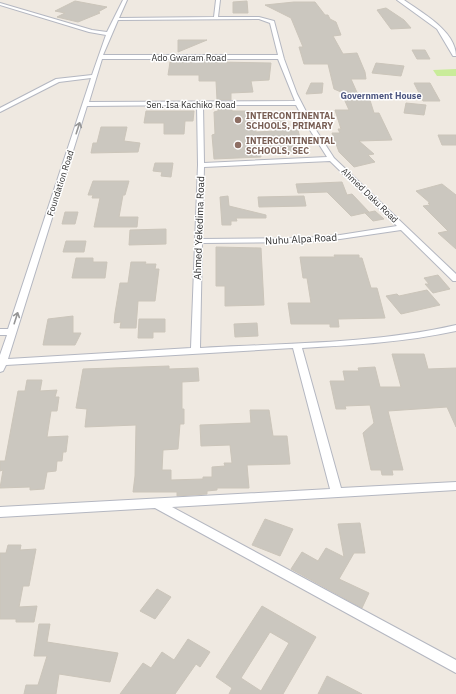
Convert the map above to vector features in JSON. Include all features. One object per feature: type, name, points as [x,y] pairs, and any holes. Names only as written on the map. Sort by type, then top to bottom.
[{"type":"street","name":"Foundation Road","points":[[1,366],[100,58],[109,34],[125,0]]},
{"type":"street","points":[[216,17],[218,0]]},
{"type":"street","points":[[400,0],[439,28],[456,54]]},
{"type":"street","points":[[0,4],[91,31],[109,34]]},
{"type":"street","name":"Ahmed Daku Road","points":[[116,18],[259,18],[272,22],[279,57],[297,103],[332,159],[456,279]]},
{"type":"street","name":"Ado Gwaram Road","points":[[100,58],[279,57]]},
{"type":"street","points":[[0,110],[58,80],[94,76]]},
{"type":"street","name":"Sen. Isa Kachiko Road","points":[[86,104],[200,105],[297,103]]},
{"type":"street","name":"Ahmed Yekedima Road","points":[[195,351],[201,165],[200,105]]},
{"type":"street","points":[[201,165],[332,159]]},
{"type":"street","name":"Nuhu Alpa Road","points":[[198,240],[304,240],[340,237],[403,227]]},
{"type":"street","points":[[1,366],[195,351],[372,342],[425,335],[456,328]]},
{"type":"street","points":[[0,332],[11,332]]},
{"type":"street","points":[[297,346],[337,493]]},
{"type":"street","points":[[0,512],[456,486]]},
{"type":"street","points":[[156,503],[456,667]]},
{"type":"green space","points":[[456,69],[456,76],[437,76],[433,70]]},
{"type":"building","points":[[75,1],[107,7],[98,12],[100,13],[78,22],[57,17],[65,13],[55,11]]},
{"type":"building","points":[[247,1],[248,13],[233,13],[233,2]]},
{"type":"building","points":[[294,2],[315,2],[325,15],[328,15],[330,19],[336,22],[341,35],[333,36],[343,54],[357,53],[365,72],[366,79],[351,79],[359,97],[369,97],[374,113],[379,113],[392,140],[359,141],[374,154],[368,155],[375,162],[354,167],[339,152],[332,133],[340,133],[338,129],[341,129],[335,110],[349,110],[341,92],[334,89],[328,64],[304,64],[299,47],[303,47],[291,18],[265,5]]},
{"type":"building","points":[[386,8],[404,20],[411,28],[391,29],[377,10]]},
{"type":"building","points":[[178,40],[207,40],[178,52]]},
{"type":"building","points":[[412,50],[425,50],[430,59],[417,59]]},
{"type":"building","points":[[217,60],[217,62],[271,63],[269,80],[251,81],[253,92],[231,93],[231,100],[217,100],[216,81],[199,81],[199,75],[168,75],[170,62]]},
{"type":"building","points":[[376,63],[404,66],[401,76],[372,73]]},
{"type":"building","points":[[311,83],[323,83],[322,93],[306,94]]},
{"type":"building","points":[[414,83],[430,83],[440,101],[423,101]]},
{"type":"building","points":[[406,103],[426,105],[424,115],[404,113]]},
{"type":"building","points":[[218,106],[232,106],[232,111],[252,111],[256,132],[275,131],[273,120],[285,120],[288,130],[298,130],[303,151],[289,152],[288,149],[260,150],[261,157],[214,159],[212,135],[215,134],[214,112],[218,111]]},
{"type":"building","points":[[146,111],[194,111],[193,121],[185,121],[184,134],[164,134],[164,123],[144,123]]},
{"type":"building","points":[[101,127],[127,127],[124,141],[140,143],[138,152],[91,153],[93,143],[97,143]]},
{"type":"building","points":[[438,135],[456,135],[456,145],[442,145]]},
{"type":"building","points":[[155,163],[173,163],[171,177],[161,176],[162,172],[153,171]]},
{"type":"building","points":[[93,181],[129,181],[125,195],[123,195],[119,217],[138,217],[137,227],[94,227],[100,198],[92,198],[93,195],[88,195]]},
{"type":"building","points":[[342,182],[347,195],[352,194],[369,212],[351,216],[327,192],[298,193],[296,184]]},
{"type":"building","points":[[442,184],[456,195],[456,249],[438,233],[448,231],[423,206],[430,205],[428,203],[430,203],[416,191]]},
{"type":"building","points":[[228,196],[229,206],[266,215],[266,218],[236,218],[237,221],[231,221],[231,225],[222,225],[220,197]]},
{"type":"building","points":[[304,196],[306,206],[259,207],[258,197]]},
{"type":"building","points":[[375,211],[384,219],[373,221],[365,213]]},
{"type":"building","points":[[65,212],[78,212],[75,224],[62,224]]},
{"type":"building","points":[[166,229],[166,244],[129,245],[130,230]]},
{"type":"building","points":[[66,241],[86,241],[84,252],[63,252]]},
{"type":"building","points":[[216,247],[261,248],[264,305],[225,306],[225,286],[216,286]]},
{"type":"building","points":[[334,255],[359,255],[359,258],[362,258],[371,288],[377,288],[385,318],[338,319],[339,327],[330,327],[330,324],[291,324],[288,303],[311,303],[307,278],[303,278],[300,257],[335,257]]},
{"type":"building","points":[[76,258],[93,258],[93,262],[107,262],[105,278],[72,278]]},
{"type":"building","points":[[131,262],[156,264],[155,269],[159,269],[155,301],[138,301],[136,328],[120,328],[121,322],[114,323],[120,283],[128,283]]},
{"type":"building","points":[[438,275],[450,289],[433,293],[425,284],[429,284],[424,278]]},
{"type":"building","points":[[427,290],[440,305],[401,314],[386,296],[397,294],[399,296]]},
{"type":"building","points":[[73,316],[73,333],[81,333],[75,345],[43,345],[48,319]]},
{"type":"building","points":[[139,319],[165,319],[165,332],[153,332],[153,338],[138,338]]},
{"type":"building","points":[[257,323],[258,336],[235,337],[234,324]]},
{"type":"building","points":[[392,354],[424,354],[428,369],[456,368],[456,427],[447,407],[388,411],[403,470],[392,470],[393,475],[382,475],[381,470],[371,470],[363,433],[374,423],[370,405],[345,406],[346,409],[336,409],[330,381],[345,381],[343,371],[359,371],[358,368],[375,367],[380,387],[401,387]]},
{"type":"building","points":[[169,366],[169,369],[198,368],[199,381],[182,382],[182,409],[184,409],[184,424],[180,424],[178,449],[163,450],[162,470],[171,470],[171,480],[203,479],[203,477],[212,477],[212,467],[225,466],[224,463],[232,463],[230,445],[201,446],[200,425],[251,423],[250,410],[269,410],[273,436],[287,436],[290,464],[247,465],[249,488],[217,488],[217,490],[207,491],[207,494],[177,496],[177,492],[133,492],[135,476],[136,425],[85,427],[87,409],[76,408],[83,369]]},
{"type":"building","points":[[27,380],[42,380],[40,391],[57,390],[55,397],[59,397],[57,411],[51,411],[47,437],[68,436],[66,452],[63,452],[62,461],[57,461],[56,471],[47,472],[44,489],[30,490],[30,487],[0,488],[3,470],[0,471],[0,461],[5,461],[18,391],[25,391]]},
{"type":"building","points":[[265,519],[293,529],[280,556],[252,545]]},
{"type":"building","points":[[360,523],[365,553],[354,553],[339,579],[369,593],[362,608],[291,569],[302,552],[318,561],[326,548],[344,557],[338,524]]},
{"type":"building","points":[[8,545],[21,545],[20,550],[36,549],[29,586],[23,586],[19,607],[37,606],[34,622],[16,622],[16,619],[0,619],[0,553],[6,553]]},
{"type":"building","points":[[157,589],[171,597],[155,619],[140,611]]},
{"type":"building","points":[[262,606],[316,637],[283,694],[229,694],[232,688],[216,677]],"holes":[[[270,632],[289,643],[261,691],[241,678]]]},
{"type":"building","points":[[39,624],[50,624],[47,642],[118,653],[110,682],[59,674],[56,694],[24,694],[26,685],[38,685],[47,656],[34,656]]},
{"type":"building","points":[[188,639],[210,652],[200,667],[196,664],[175,694],[120,694],[143,663],[151,668],[162,652],[174,660]]},
{"type":"building","points":[[327,676],[362,694],[318,694]]},
{"type":"place","name":"INTERCONTINENTAL SCHOOLS, PRIMARY","points":[[238,120]]},
{"type":"place","name":"INTERCONTINENTAL SCHOOLS, SEC","points":[[238,145]]},
{"type":"district","name":"Government House","points":[[381,95]]}]
